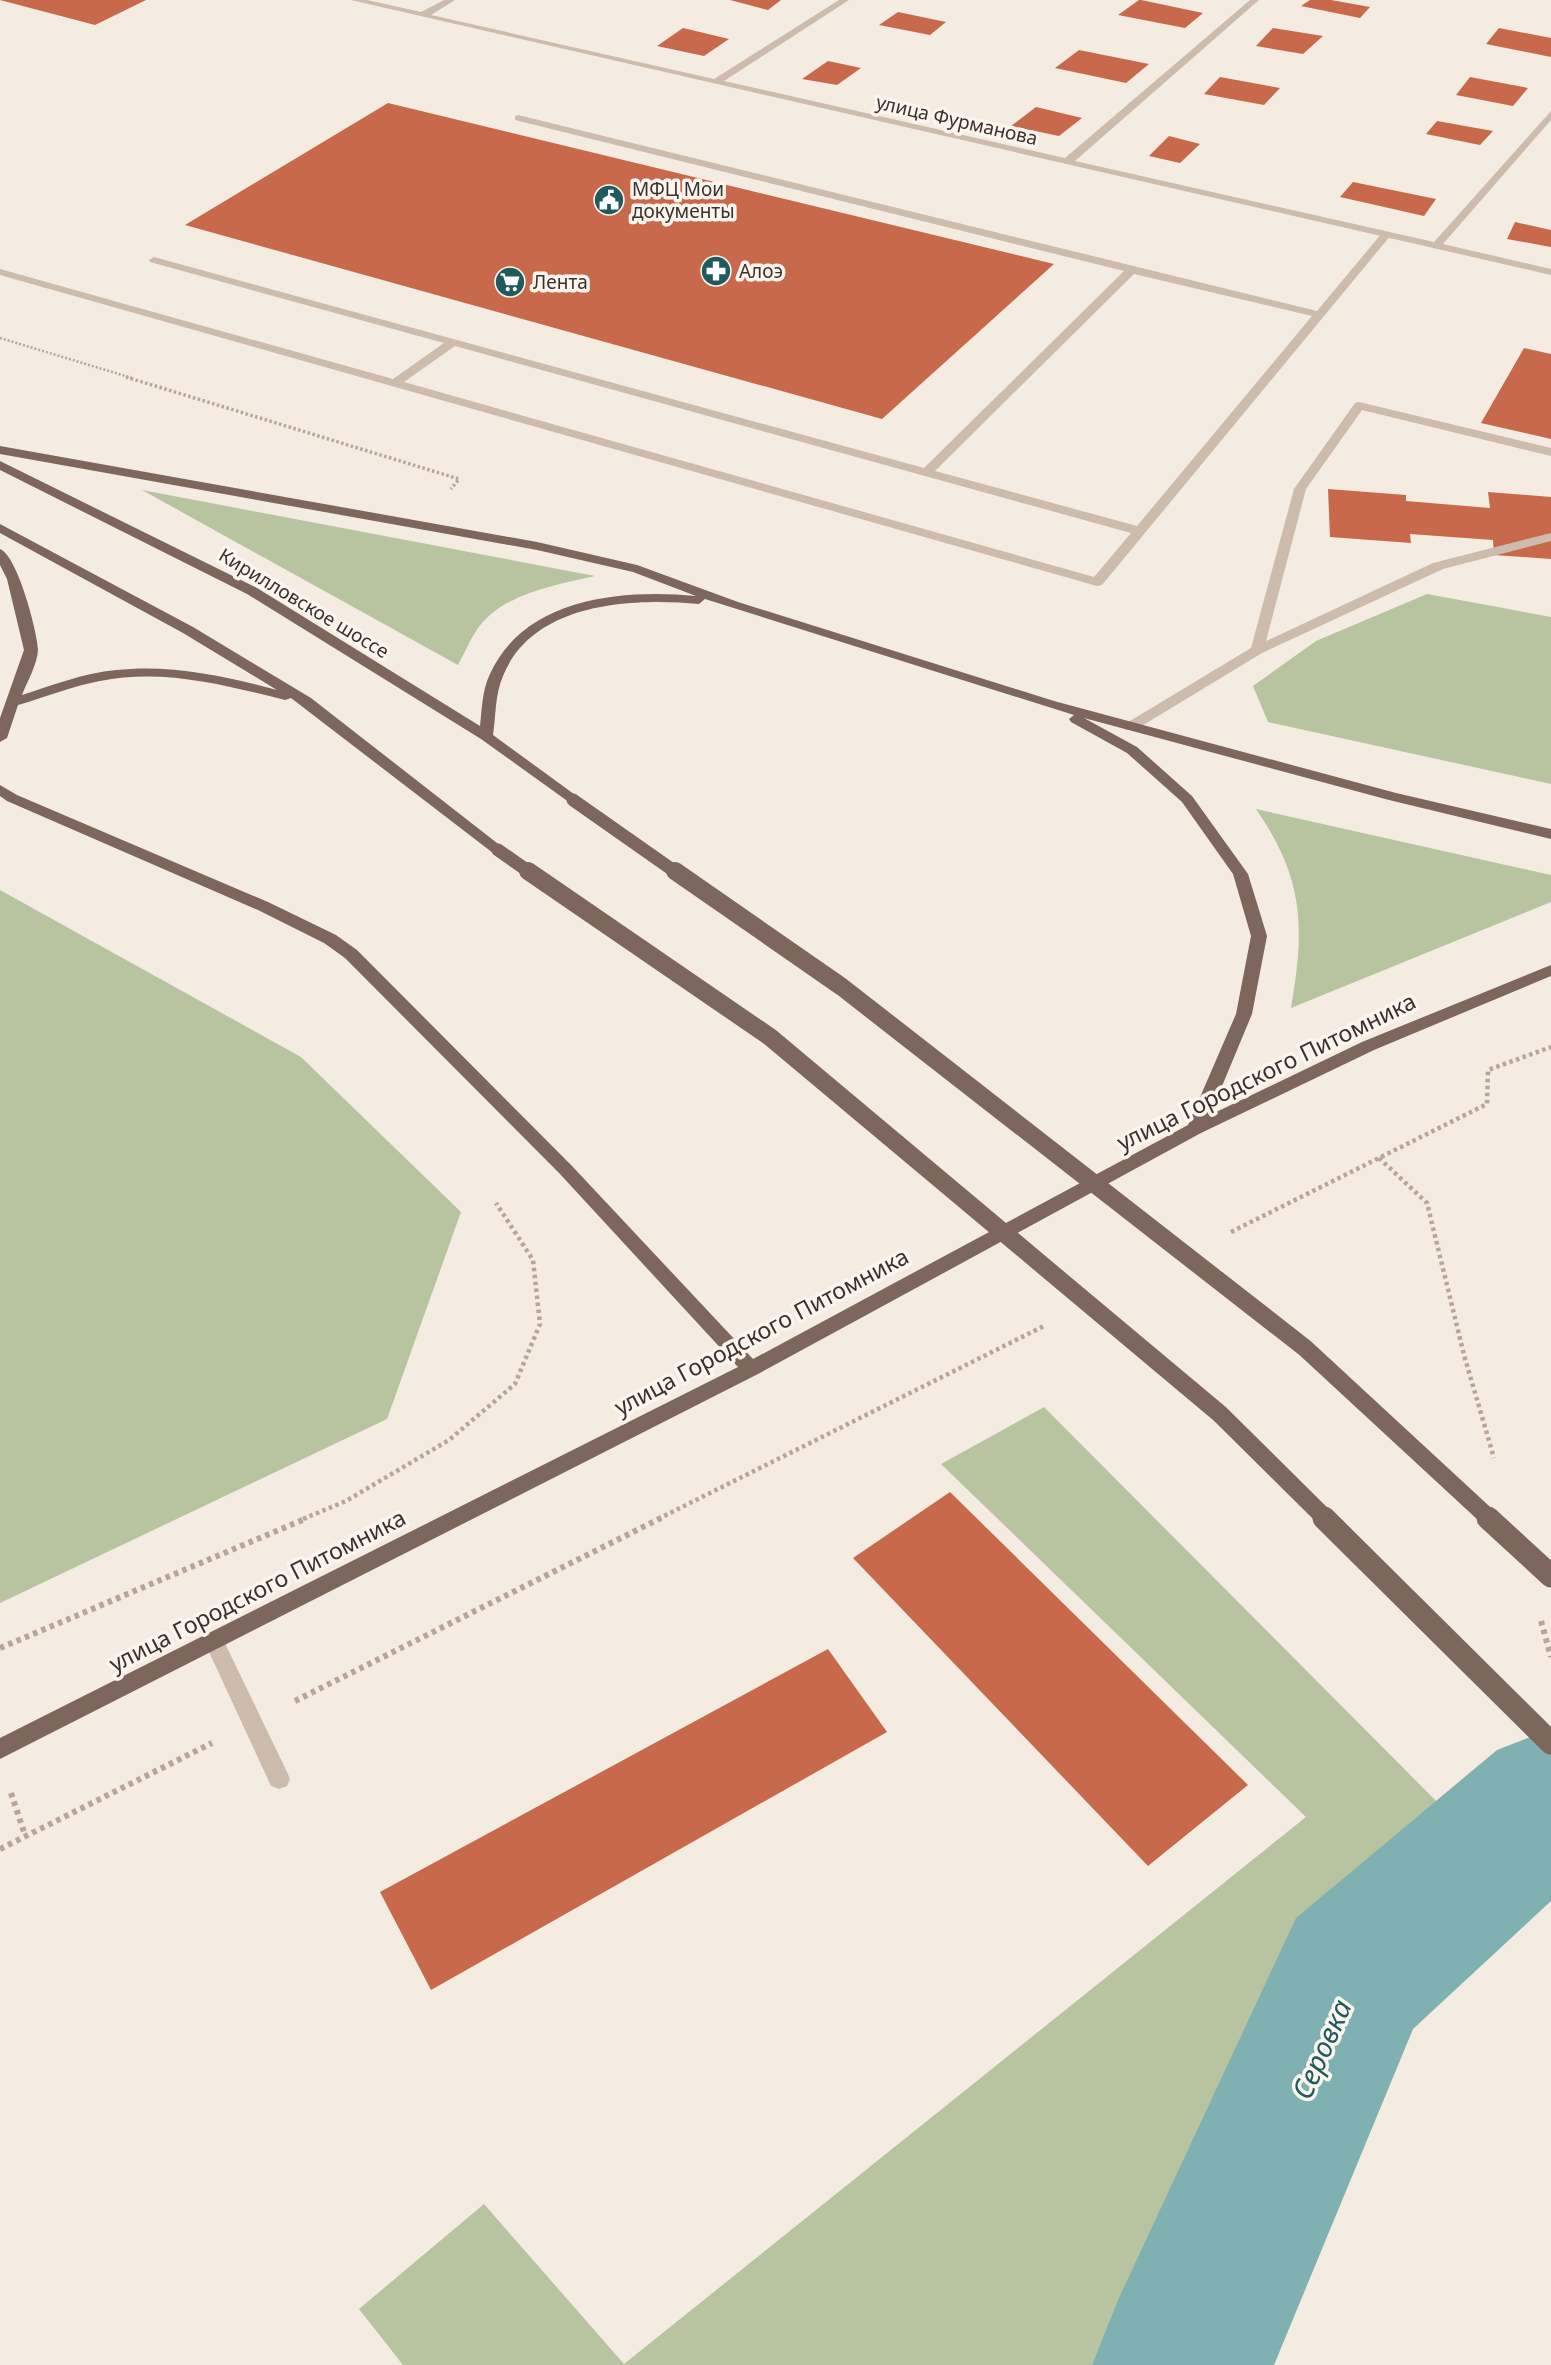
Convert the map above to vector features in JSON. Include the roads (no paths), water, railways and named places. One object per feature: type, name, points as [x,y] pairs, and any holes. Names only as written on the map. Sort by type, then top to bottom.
[{"type":"main road","points":[[0,450],[537,545],[637,569],[733,605],[1049,704],[1394,797],[1551,834]]},
{"type":"main road","name":"Кирилловское шоссе","points":[[0,465],[252,591],[486,736],[573,800],[842,987],[1305,1348],[1551,1576]]},
{"type":"main road","points":[[0,528],[188,630],[306,701],[498,850],[770,1037],[1220,1414],[1551,1744]]},
{"type":"main road","points":[[0,553],[14,579],[31,650],[0,738]]},
{"type":"main road","points":[[486,736],[497,674],[511,650],[535,628],[564,613],[594,604],[634,599],[673,596],[733,605]]},
{"type":"main road","points":[[12,703],[115,674],[167,674],[229,681],[306,701]]},
{"type":"main road","points":[[1049,704],[1132,750],[1187,799],[1240,874],[1259,936],[1244,1014],[1195,1129]]},
{"type":"main road","points":[[0,789],[12,799],[263,906],[330,939],[351,954],[566,1170],[751,1369]]},
{"type":"main road","name":"улица Городского Питомника","points":[[0,1749],[751,1369],[1195,1129],[1368,1046],[1551,970]]},
{"type":"street","name":"улица Фурманова","points":[[355,0],[1551,272]]},
{"type":"street","points":[[423,15],[451,0]]},
{"type":"street","points":[[716,82],[845,0]]},
{"type":"street","points":[[1066,163],[1255,0]]},
{"type":"street","points":[[1435,247],[1551,114]]},
{"type":"street","points":[[518,118],[1321,314]]},
{"type":"street","points":[[0,272],[1097,582],[1385,235]]},
{"type":"street","points":[[154,260],[1139,531]]},
{"type":"street","points":[[926,473],[1132,270]]},
{"type":"street","points":[[394,384],[453,342]]},
{"type":"street","points":[[1257,650],[1300,489],[1359,406],[1551,452]]},
{"type":"street","points":[[1130,727],[1257,650],[1438,566],[1551,537]]},
{"type":"street","points":[[214,1641],[279,1779]]},
{"type":"waterway","name":"Серовка","points":[[1183,2365],[1354,1974],[1551,1800]]},
{"type":"place","name":"МФЦ Мои документы","points":[[609,200]]},
{"type":"place","name":"Алоэ","points":[[716,271]]},
{"type":"place","name":"Лента","points":[[510,282]]}]
